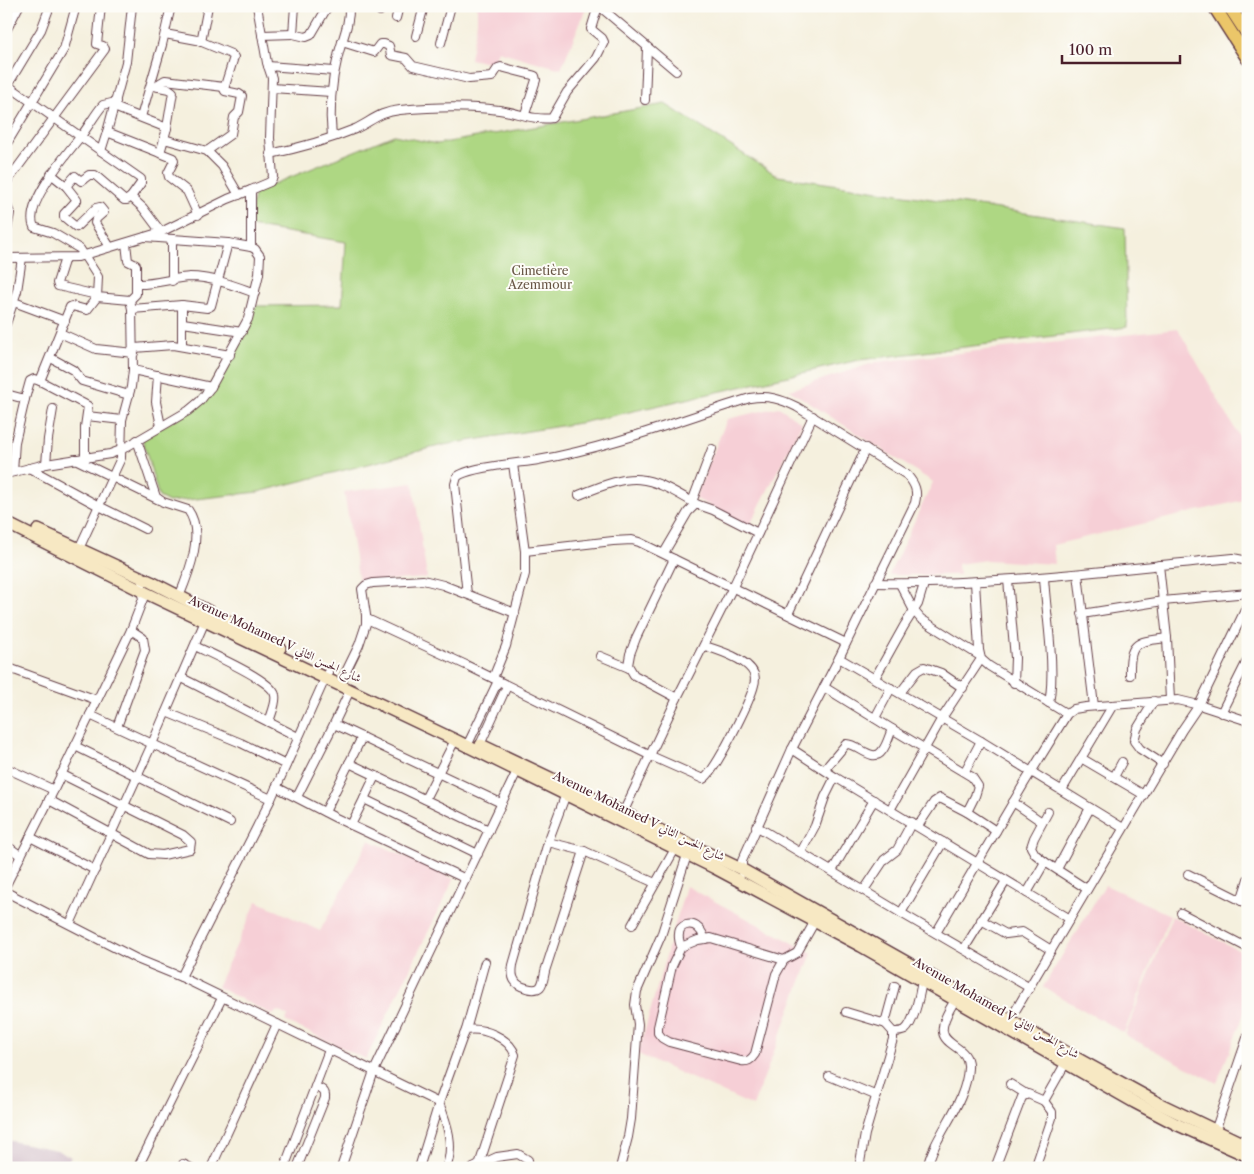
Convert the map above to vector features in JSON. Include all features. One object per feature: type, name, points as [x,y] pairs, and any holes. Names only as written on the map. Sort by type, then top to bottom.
[{"type":"highway","points":[[1214,6],[1248,59]]},
{"type":"highway","points":[[1230,6],[1248,35]]},
{"type":"main road","name":"Avenue Mohamed V شارع الحسن الثاني","points":[[6,516],[206,621],[327,675]]},
{"type":"main road","name":"Avenue Mohamed V شارع الحسن الثاني","points":[[6,523],[76,553]]},
{"type":"main road","name":"Avenue Mohamed V شارع الحسن الثاني","points":[[148,590],[179,597],[341,682],[737,871],[922,982],[955,1000],[1007,1024],[1064,1064],[1134,1102],[1214,1136],[1248,1146]]},
{"type":"main road","name":"Avenue Mohamed V شارع الحسن الثاني","points":[[341,682],[350,690],[455,740],[474,745],[517,771],[621,817],[687,855],[737,871]]},
{"type":"main road","name":"Avenue Mohamed V شارع الحسن الثاني","points":[[819,920],[1007,1024],[1109,1076],[1248,1156]]},
{"type":"street","points":[[6,31],[19,6]]},
{"type":"street","points":[[50,6],[44,24],[7,85],[141,178],[141,183],[128,200],[124,200],[93,174],[89,174],[82,181],[74,176],[66,186]]},
{"type":"street","points":[[6,145],[64,49],[76,6]]},
{"type":"street","points":[[7,179],[105,49],[97,44],[101,6]]},
{"type":"street","points":[[101,151],[126,62],[132,6]]},
{"type":"street","points":[[141,116],[165,34],[171,6]]},
{"type":"street","points":[[201,42],[208,6]]},
{"type":"street","points":[[6,258],[65,258],[84,255],[126,243],[161,232],[239,194],[267,184],[273,179],[270,154],[272,78],[257,6]]},
{"type":"street","points":[[293,34],[295,6]]},
{"type":"street","points":[[262,35],[293,34],[310,36],[328,6]]},
{"type":"street","points":[[332,137],[331,92],[334,71],[348,21],[349,6]]},
{"type":"street","points":[[396,18],[399,6]]},
{"type":"street","points":[[416,36],[424,6]]},
{"type":"street","points":[[442,44],[452,6]]},
{"type":"street","points":[[270,154],[332,137],[361,126],[377,116],[393,111],[484,108],[544,119],[552,118],[567,92],[596,58],[604,42],[591,29],[599,6],[676,71]]},
{"type":"street","points":[[165,34],[201,42],[234,56],[224,87]]},
{"type":"street","points":[[342,42],[374,52],[380,45],[384,44],[389,46],[391,55],[406,58],[414,66],[469,79],[490,78],[501,67],[535,76],[536,80],[525,114]]},
{"type":"street","points":[[645,100],[647,48]]},
{"type":"street","points":[[268,66],[334,71]]},
{"type":"street","points":[[158,87],[160,82],[165,80],[224,87]]},
{"type":"street","points":[[150,85],[169,89],[173,92],[167,128],[160,153]]},
{"type":"street","points":[[207,152],[230,134],[234,117],[239,112],[242,96],[225,91],[224,87]]},
{"type":"street","points":[[272,88],[331,92]]},
{"type":"street","points":[[40,381],[71,306],[87,310],[97,296],[98,278],[80,249],[72,243],[33,226],[36,204],[51,174],[103,105],[115,104],[167,128]]},
{"type":"street","points":[[107,132],[174,159],[168,173],[169,177],[187,191],[198,215]]},
{"type":"street","points":[[164,139],[207,152],[222,166],[239,194]]},
{"type":"street","points":[[51,174],[66,186],[77,200],[64,214],[64,217],[76,227],[96,208],[100,207],[104,212],[96,219],[95,223],[110,247]]},
{"type":"street","points":[[251,190],[251,247]]},
{"type":"street","points":[[131,197],[143,208],[161,232]]},
{"type":"street","points":[[6,202],[10,213],[6,236]]},
{"type":"street","points":[[85,457],[88,404],[63,394],[40,381],[34,379],[30,381],[9,473],[46,464],[110,454],[122,450],[195,406],[211,387],[230,355],[248,318],[255,293],[260,260],[258,252],[251,247],[145,237]]},
{"type":"street","points":[[172,239],[172,281]]},
{"type":"street","points":[[126,243],[128,262],[136,265],[136,294],[130,300]]},
{"type":"street","points":[[132,309],[182,305],[209,307],[228,244]]},
{"type":"street","points":[[7,320],[14,302],[22,258]]},
{"type":"street","points":[[65,258],[57,283],[58,286],[97,296],[130,300]]},
{"type":"street","points":[[136,284],[193,277],[218,281],[255,293]]},
{"type":"street","points":[[76,553],[97,505],[120,462],[122,420],[134,370],[130,300]]},
{"type":"street","points":[[14,302],[65,321]]},
{"type":"street","points":[[182,305],[182,346]]},
{"type":"street","points":[[183,323],[242,332]]},
{"type":"street","points":[[60,333],[96,349],[134,351],[167,345],[230,355]]},
{"type":"street","points":[[51,358],[73,370],[82,381],[129,395]]},
{"type":"street","points":[[134,370],[211,387]]},
{"type":"street","points":[[158,375],[156,402],[161,426]]},
{"type":"street","points":[[6,394],[25,400]]},
{"type":"street","points":[[467,594],[456,497],[456,480],[461,473],[466,471],[544,459],[604,445],[757,397],[771,397],[784,400],[813,416],[907,475],[914,484],[917,493],[912,510],[792,749],[737,871]]},
{"type":"street","points":[[46,464],[48,439],[54,409]]},
{"type":"street","points":[[87,416],[122,420]]},
{"type":"street","points":[[621,817],[677,698],[733,587],[813,416]]},
{"type":"street","points":[[137,440],[155,494],[159,500]]},
{"type":"street","points":[[788,614],[866,448]]},
{"type":"street","points":[[664,553],[694,503],[712,449]]},
{"type":"street","points":[[74,459],[159,500],[188,510],[194,523],[195,536],[192,558],[179,597]]},
{"type":"street","points":[[474,745],[506,646],[524,574],[525,551],[513,464]]},
{"type":"street","points":[[29,468],[145,529]]},
{"type":"street","points":[[579,495],[621,480],[639,479],[662,485],[694,503],[713,510],[758,533]]},
{"type":"street","points":[[525,551],[632,540],[648,545],[846,643]]},
{"type":"street","points":[[875,583],[975,582],[1078,574],[1233,558],[1248,561]]},
{"type":"street","points":[[629,668],[628,662],[632,650],[674,559]]},
{"type":"street","points":[[1159,565],[1167,638],[1170,700]]},
{"type":"street","points":[[1078,574],[1094,706]]},
{"type":"street","points":[[1044,577],[1050,663],[1049,703]]},
{"type":"street","points":[[341,682],[359,644],[367,619],[362,589],[366,585],[423,580],[435,582],[515,613]]},
{"type":"street","points":[[1008,580],[1015,658],[1014,683]]},
{"type":"street","points":[[890,810],[942,718],[981,658],[975,582]]},
{"type":"street","points":[[900,584],[914,611],[926,623],[981,658],[992,669],[1067,714]]},
{"type":"street","points":[[875,678],[918,604],[924,584]]},
{"type":"street","points":[[6,885],[54,790],[131,630],[148,590]]},
{"type":"street","points":[[1082,614],[1163,601],[1248,593]]},
{"type":"street","points":[[1007,1024],[1123,828],[1199,705],[1248,604]]},
{"type":"street","points":[[367,619],[651,756],[704,779],[710,773],[730,738],[754,688],[754,674],[743,662],[724,652],[704,646]]},
{"type":"street","points":[[70,924],[206,621]]},
{"type":"street","points":[[117,727],[145,650],[143,638],[131,630]]},
{"type":"street","points":[[1130,675],[1131,654],[1135,647],[1140,643],[1167,638]]},
{"type":"street","points":[[194,646],[245,671],[270,687],[275,693],[276,698],[269,722]]},
{"type":"street","points":[[600,656],[629,668],[636,676],[677,698]]},
{"type":"street","points":[[839,658],[981,741],[1123,828]]},
{"type":"street","points":[[1222,713],[1248,659]]},
{"type":"street","points":[[6,667],[97,700]]},
{"type":"street","points":[[900,693],[914,673],[924,667],[941,673],[962,688]]},
{"type":"street","points":[[181,977],[271,798],[327,675]]},
{"type":"street","points":[[180,678],[298,737]]},
{"type":"street","points":[[474,745],[507,686]]},
{"type":"street","points":[[824,687],[925,749],[965,771],[975,780],[978,786],[967,812]]},
{"type":"street","points":[[875,718],[891,688]]},
{"type":"street","points":[[297,797],[350,690]]},
{"type":"street","points":[[936,933],[1067,714],[1077,708],[1170,700],[1199,705],[1248,721]]},
{"type":"street","points":[[1154,701],[1137,729],[1134,741],[1140,749],[1163,764]]},
{"type":"street","points":[[1062,790],[1113,705]]},
{"type":"street","points":[[166,712],[286,765]]},
{"type":"street","points":[[90,715],[271,798]]},
{"type":"street","points":[[334,724],[501,803]]},
{"type":"street","points":[[826,769],[846,744],[856,746],[872,755],[879,755],[892,729]]},
{"type":"street","points":[[325,812],[362,737]]},
{"type":"street","points":[[425,799],[455,740]]},
{"type":"street","points":[[965,771],[981,741]]},
{"type":"street","points":[[75,746],[230,822]]},
{"type":"street","points":[[792,749],[1070,919]]},
{"type":"street","points":[[1081,758],[1144,795]]},
{"type":"street","points":[[1114,777],[1122,762]]},
{"type":"street","points":[[349,763],[489,830]]},
{"type":"street","points":[[6,768],[54,790]]},
{"type":"street","points":[[341,1168],[374,1071],[517,771]]},
{"type":"street","points":[[49,800],[155,855],[183,851],[190,849],[192,846],[191,842],[183,836],[61,774]]},
{"type":"street","points":[[351,825],[375,776]]},
{"type":"street","points":[[801,852],[815,826],[821,806],[835,777]]},
{"type":"street","points":[[276,787],[351,825],[466,879]]},
{"type":"street","points":[[566,794],[548,842],[512,966],[516,984],[531,989],[538,988],[542,984],[584,851]]},
{"type":"street","points":[[864,890],[884,860],[897,850],[915,824],[938,798],[944,799],[967,812],[996,831]]},
{"type":"street","points":[[364,799],[478,854]]},
{"type":"street","points":[[832,871],[874,800]]},
{"type":"street","points":[[1013,802],[1042,822]]},
{"type":"street","points":[[1057,869],[1090,808]]},
{"type":"street","points":[[1048,812],[1031,847],[1035,854],[1045,862],[1087,889]]},
{"type":"street","points":[[756,826],[1030,988]]},
{"type":"street","points":[[30,837],[95,870]]},
{"type":"street","points":[[548,842],[584,851],[656,884]]},
{"type":"street","points":[[901,913],[943,842]]},
{"type":"street","points":[[6,844],[21,856]]},
{"type":"street","points":[[632,925],[675,849]]},
{"type":"street","points":[[620,1168],[631,1119],[638,1024],[635,1005],[637,992],[661,936],[687,855]]},
{"type":"street","points":[[1027,893],[1045,862]]},
{"type":"street","points":[[1188,874],[1245,903],[1248,879]]},
{"type":"street","points":[[964,949],[1006,881]]},
{"type":"street","points":[[6,892],[137,959],[181,977],[439,1102],[448,1128],[450,1151],[446,1168]]},
{"type":"street","points":[[1181,913],[1248,948]]},
{"type":"street","points":[[784,960],[711,938],[688,943],[681,947],[672,966],[659,1018],[658,1033],[669,1042],[746,1062],[755,1054],[776,974],[784,960],[797,953],[819,920]]},
{"type":"street","points":[[981,920],[1006,934],[1022,932],[1051,950]]},
{"type":"street","points":[[681,947],[678,934],[686,925],[691,924],[698,928],[705,939]]},
{"type":"street","points":[[419,1168],[439,1102],[466,1030],[485,962]]},
{"type":"street","points":[[893,1032],[903,1031],[908,1026],[919,997],[922,982]]},
{"type":"street","points":[[886,1024],[895,986]]},
{"type":"street","points":[[139,1165],[222,998]]},
{"type":"street","points":[[927,1168],[933,1150],[961,1094],[968,1068],[966,1056],[945,1038],[942,1032],[946,1018],[955,1000]]},
{"type":"street","points":[[846,1012],[886,1024],[893,1032],[891,1050],[865,1134],[859,1168]]},
{"type":"street","points":[[211,1168],[277,1024]]},
{"type":"street","points":[[466,1030],[478,1030],[497,1036],[512,1047],[515,1055],[482,1165]]},
{"type":"street","points":[[1214,1136],[1248,1034]]},
{"type":"street","points":[[284,1168],[329,1050]]},
{"type":"street","points":[[1044,1101],[1064,1064]]},
{"type":"street","points":[[829,1076],[877,1096]]},
{"type":"street","points":[[1010,1084],[1026,1094],[1044,1101],[1052,1112],[1052,1118],[1035,1168]]},
{"type":"street","points":[[297,1168],[325,1098],[325,1093],[322,1089],[315,1087]]},
{"type":"street","points":[[995,1168],[1020,1100],[1026,1094]]},
{"type":"street","points":[[292,1147],[304,1152]]},
{"type":"street","points":[[482,1165],[502,1156],[518,1154],[528,1160],[529,1168]]},
{"type":"street","points":[[183,1164],[191,1168]]},
{"type":"shaded area","points":[[477,6],[587,6],[561,69],[498,51],[493,64],[470,59],[477,22]]},
{"type":"shaded area","points":[[1178,329],[1248,452],[1248,499],[1053,545],[1055,564],[986,560],[958,564],[959,575],[889,575],[933,482],[789,390],[877,362]]},
{"type":"shaded area","points":[[779,407],[802,423],[749,527],[695,498],[727,419]]},
{"type":"shaded area","points":[[413,483],[427,578],[359,582],[344,492]]},
{"type":"shaded area","points":[[369,840],[454,879],[366,1059],[285,1021],[288,1016],[277,1011],[273,1015],[217,987],[257,901],[320,931]]},
{"type":"shaded area","points":[[1105,885],[1170,915],[1124,1033],[1043,987]]},
{"type":"shaded area","points":[[686,886],[812,953],[753,1106],[638,1054]]},
{"type":"shaded area","points":[[1172,916],[1248,955],[1248,1004],[1217,1083],[1125,1035]]},
{"type":"shaded area","points":[[6,1140],[57,1150],[71,1157],[64,1168],[6,1168]]},
{"type":"green space","name":"Cimetière Azemmour","points":[[665,104],[778,176],[1125,228],[1127,327],[859,360],[585,422],[443,445],[258,492],[169,502],[159,497],[142,438],[192,410],[235,348],[254,306],[342,305],[346,242],[250,226],[254,192],[394,135],[437,144]]}]
